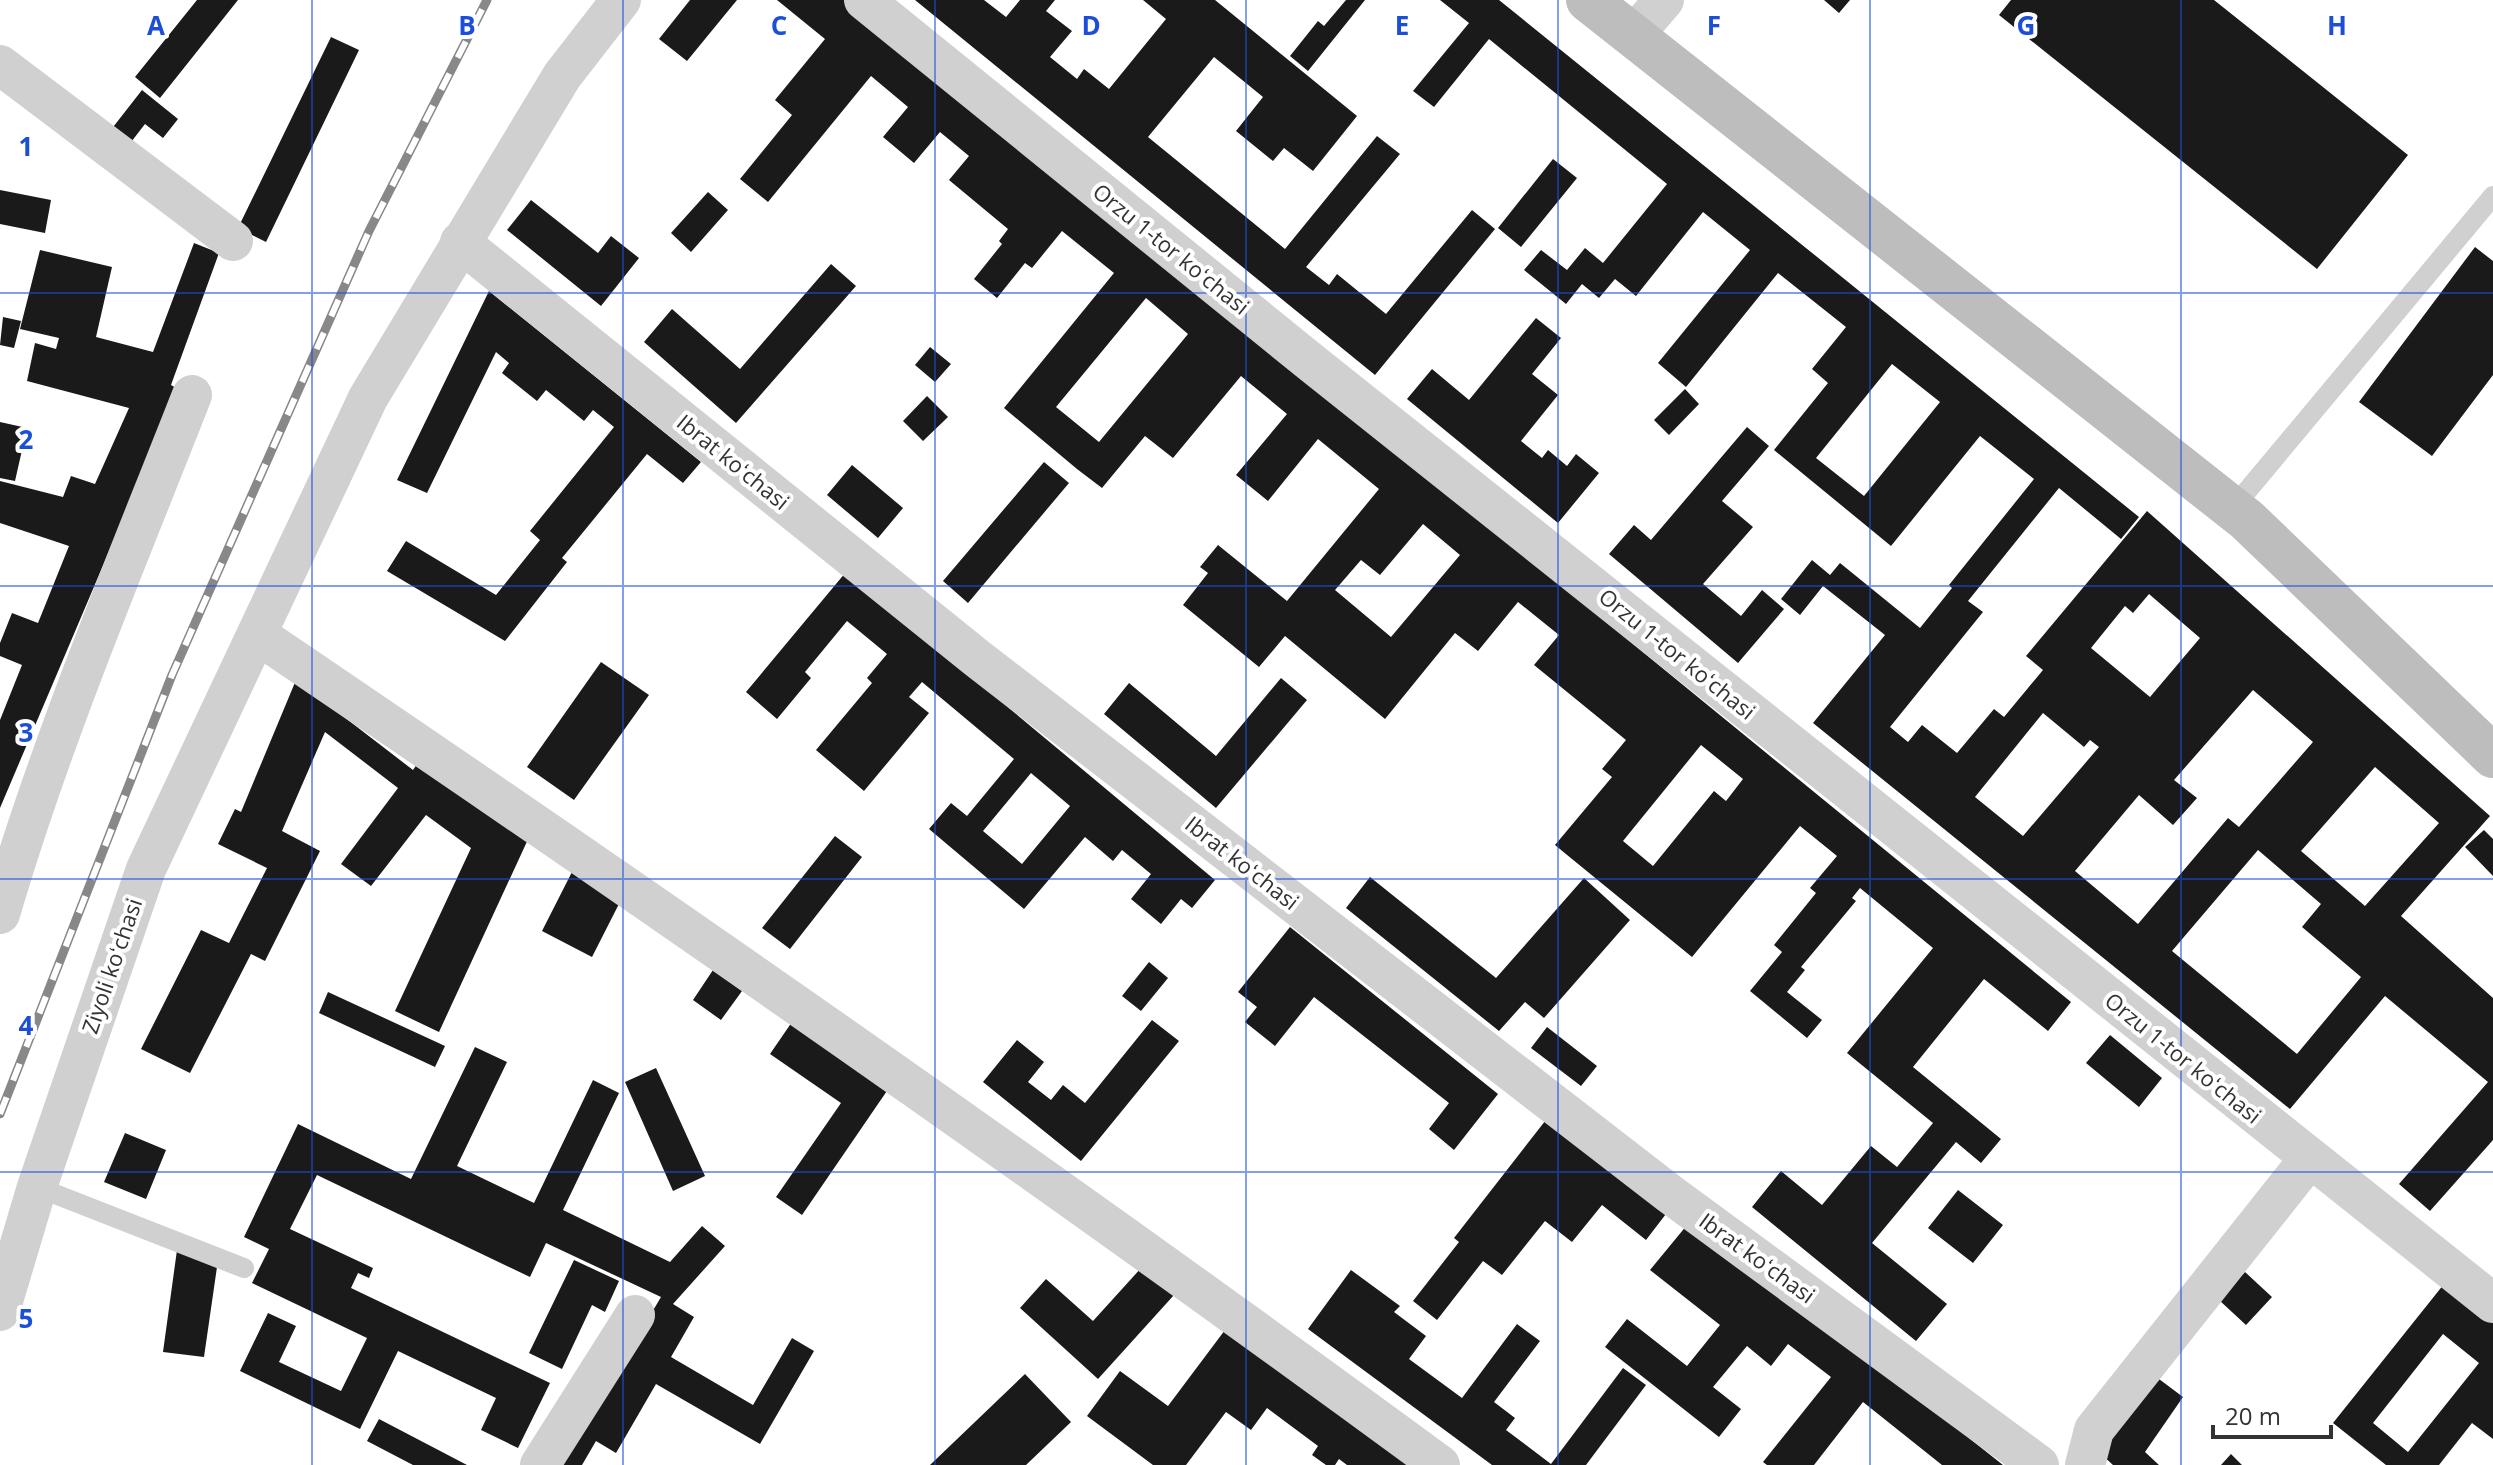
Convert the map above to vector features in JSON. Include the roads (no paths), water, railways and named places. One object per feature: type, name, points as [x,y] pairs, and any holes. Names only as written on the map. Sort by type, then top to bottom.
[{"type":"main road","points":[[1588,0],[2232,509],[2493,756]]},
{"type":"street","name":"Ziyoli koʻchasi","points":[[0,1311],[37,1187],[146,869],[368,398],[562,76],[621,0]]},
{"type":"street","name":"Orzu 1-tor koʻchasi","points":[[864,0],[1313,364],[2493,1303]]},
{"type":"street","points":[[1633,36],[1664,0]]},
{"type":"street","points":[[0,65],[233,241]]},
{"type":"street","name":"Ibrat koʻchasi","points":[[460,242],[991,669],[1670,1194],[2039,1465]]},
{"type":"street","points":[[0,914],[16,860],[104,617],[192,395]]},
{"type":"street","points":[[258,635],[573,849],[1248,1324],[1440,1465]]},
{"type":"street","points":[[2085,1465],[2094,1430],[2309,1159]]},
{"type":"street","points":[[540,1465],[635,1315]]},
{"type":"lane","points":[[2232,509],[2493,196]]},
{"type":"lane","points":[[37,1187],[244,1268]]},
{"type":"railway","points":[[0,1114],[172,675],[369,231],[487,0]]}]
